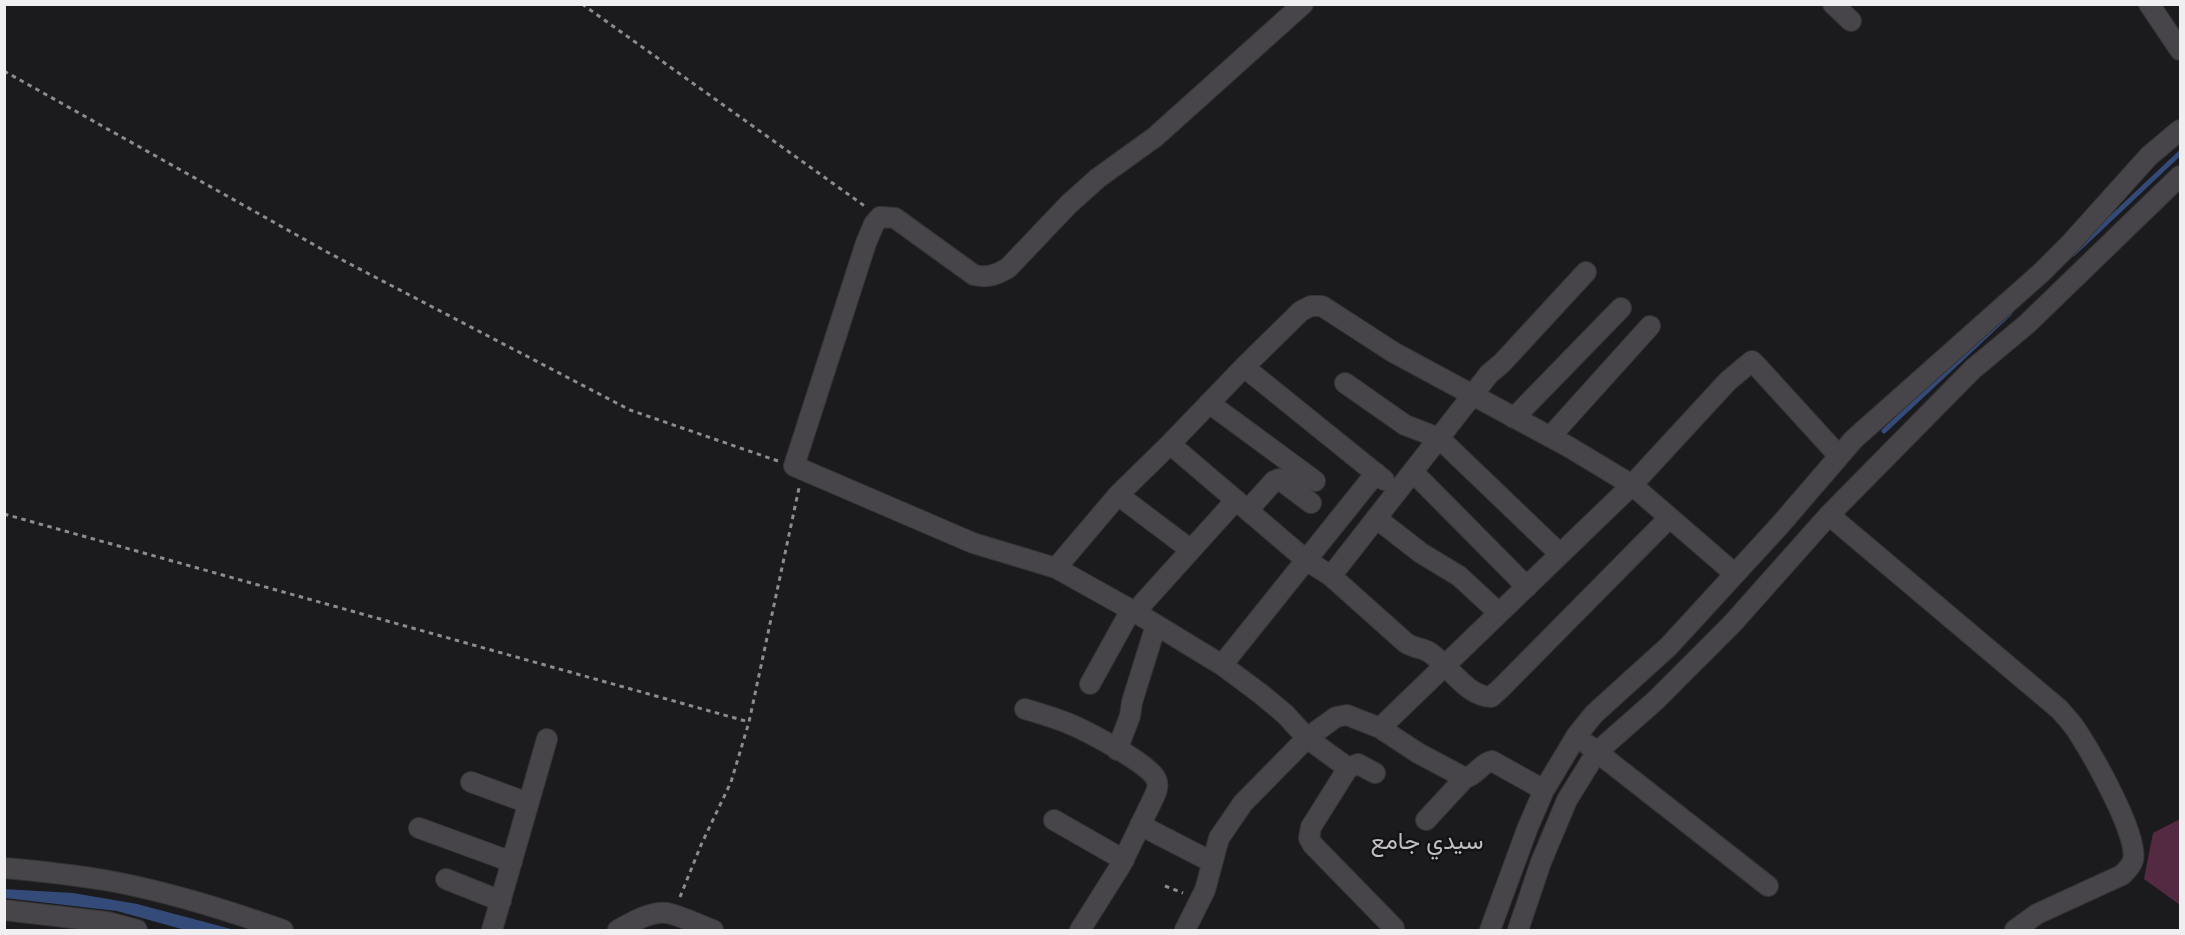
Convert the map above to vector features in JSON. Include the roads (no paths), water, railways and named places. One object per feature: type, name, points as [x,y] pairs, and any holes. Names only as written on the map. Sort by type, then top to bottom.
[{"type":"street","points":[[1303,4],[1155,137],[1090,185],[1008,268],[997,274],[987,278],[974,275],[895,218],[880,217],[874,224],[866,243],[798,468],[973,543],[1056,568],[1222,665],[1285,714],[1307,738],[1348,768]]},
{"type":"street","points":[[1833,4],[1851,21]]},
{"type":"street","points":[[2149,4],[2181,50]]},
{"type":"street","points":[[1490,930],[1544,790],[1577,735],[1594,714],[1669,646],[1854,440],[2049,265],[2149,156],[2181,130]]},
{"type":"street","points":[[1518,930],[1541,862],[1567,800],[1596,753],[1656,700],[1732,624],[1829,515],[1973,369],[2027,324],[2181,176]]},
{"type":"street","points":[[1331,576],[1472,395],[1586,272]]},
{"type":"street","points":[[1056,568],[1118,495],[1244,367],[1301,311],[1311,306],[1322,306],[1393,352],[1550,437],[1632,485],[1735,574]]},
{"type":"street","points":[[1514,417],[1621,308]]},
{"type":"street","points":[[1550,437],[1650,326]]},
{"type":"street","points":[[1380,728],[1632,485],[1728,381],[1752,361],[1839,456]]},
{"type":"street","points":[[1244,367],[1397,492]]},
{"type":"street","points":[[1346,383],[1405,424],[1439,438],[1560,554]]},
{"type":"street","points":[[1209,403],[1315,481]]},
{"type":"street","points":[[1170,444],[1306,560],[1331,576],[1406,643],[1413,648],[1427,651],[1469,688],[1484,697],[1491,697],[1669,518]]},
{"type":"street","points":[[1413,472],[1527,587]]},
{"type":"street","points":[[1222,665],[1376,473]]},
{"type":"street","points":[[1090,684],[1133,611],[1191,550],[1242,505],[1279,479],[1311,503]]},
{"type":"street","points":[[1118,495],[1191,550]]},
{"type":"street","points":[[1829,515],[2059,709],[2079,733],[2128,830],[2134,849],[2133,861],[2122,875],[2037,914],[2015,930]]},
{"type":"street","points":[[1376,518],[1421,553],[1460,576],[1499,613]]},
{"type":"street","points":[[1117,750],[1130,717],[1132,702],[1156,625]]},
{"type":"street","points":[[1025,709],[1067,723],[1150,769],[1157,780],[1158,787],[1154,797],[1124,860],[1080,930]]},
{"type":"street","points":[[1185,930],[1205,890],[1219,838],[1243,803],[1307,738],[1336,717],[1347,715],[1380,728],[1418,753],[1465,778]]},
{"type":"street","points":[[1577,735],[1596,753],[1768,886]]},
{"type":"street","points":[[492,930],[547,739]]},
{"type":"street","points":[[1426,819],[1465,778],[1469,778],[1487,762],[1492,761],[1544,790]]},
{"type":"street","points":[[1375,773],[1358,764],[1348,768],[1311,826],[1309,838],[1313,846],[1395,928]]},
{"type":"street","points":[[471,782],[528,803]]},
{"type":"street","points":[[1054,820],[1124,860]]},
{"type":"street","points":[[1140,825],[1212,862]]},
{"type":"street","points":[[419,828],[512,862]]},
{"type":"street","points":[[4,868],[108,880],[222,909],[283,930]]},
{"type":"street","points":[[446,879],[501,901]]},
{"type":"street","points":[[4,910],[107,922],[136,930]]},
{"type":"street","points":[[618,930],[650,915],[667,913],[713,930]]},
{"type":"water","points":[[4,889],[73,893],[137,904],[235,930],[185,930],[117,911],[5,898]]},
{"type":"waterway","points":[[2073,254],[2180,153]]},
{"type":"waterway","points":[[1884,431],[2010,313]]},
{"type":"district","name":"سيدي جامع","points":[[1427,843]]}]
